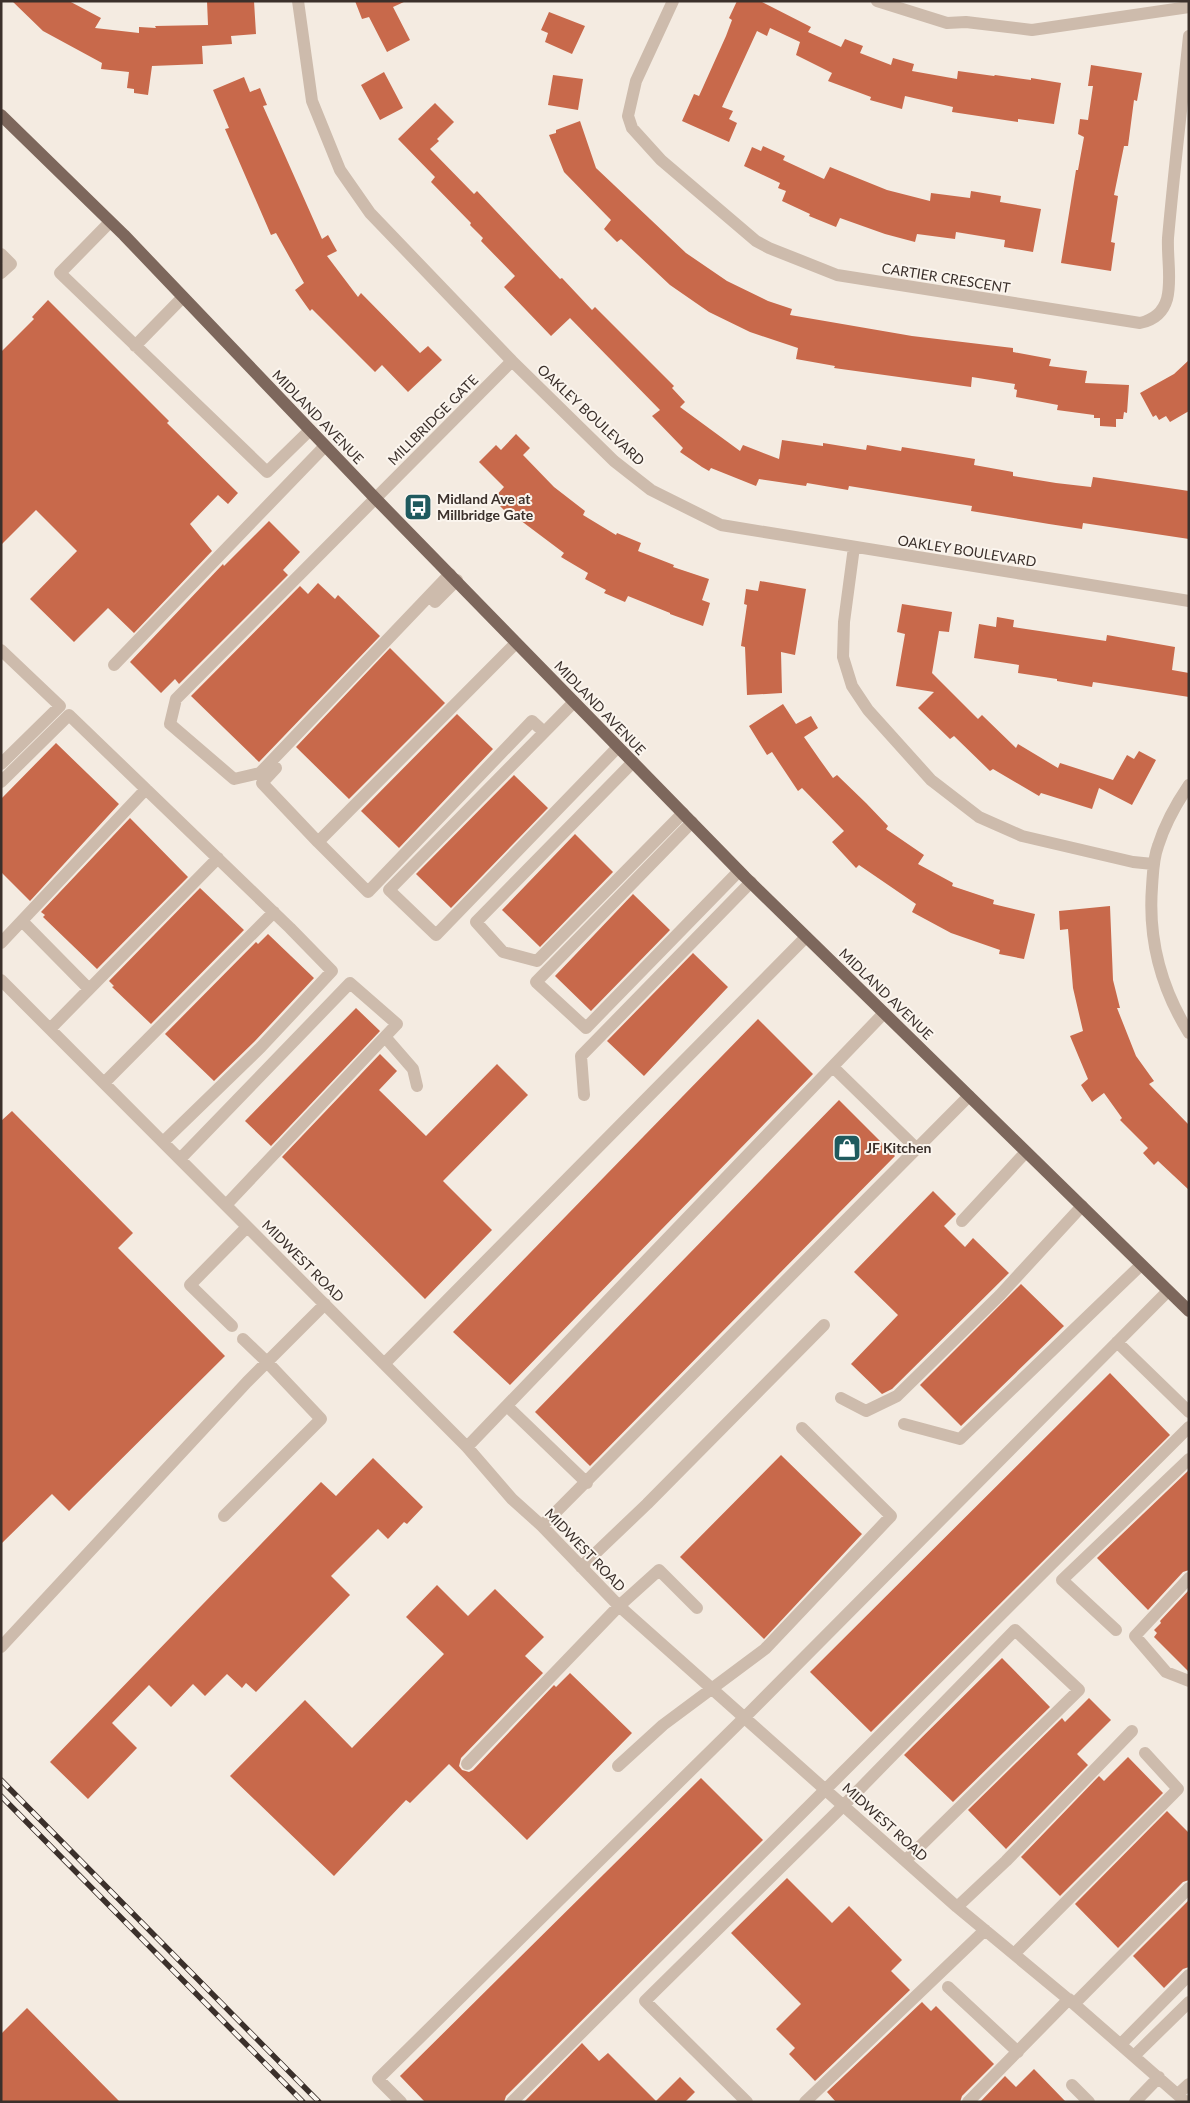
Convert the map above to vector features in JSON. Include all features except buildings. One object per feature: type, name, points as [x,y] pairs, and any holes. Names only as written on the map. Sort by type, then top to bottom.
[{"type":"main road","name":"MIDLAND AVENUE","points":[[1,115],[183,296],[376,499],[739,871],[1189,1311]]},
{"type":"street","name":"OAKLEY BOULEVARD","points":[[298,1],[312,101],[340,170],[370,213],[512,361],[614,461],[651,490],[721,524],[1189,601]]},
{"type":"street","name":"CARTIER CRESCENT","points":[[672,1],[636,81],[628,116],[632,128],[661,160],[756,241],[837,276],[1140,323],[1152,320],[1161,312],[1167,299],[1169,278],[1168,240],[1189,36]]},
{"type":"street","points":[[876,1],[947,23],[966,22],[1032,30],[1189,7]]},
{"type":"street","points":[[110,222],[60,273],[267,472],[310,430]]},
{"type":"street","points":[[1,254],[10,264],[1,273]]},
{"type":"street","points":[[136,346],[183,296]]},
{"type":"street","name":"MILLBRIDGE GATE","points":[[454,577],[260,773],[234,779],[170,724],[176,699],[512,361]]},
{"type":"street","points":[[114,665],[325,446]]},
{"type":"street","points":[[854,547],[844,622],[843,648],[843,657],[852,686],[868,710],[931,780],[979,817],[1022,836],[1133,862],[1154,864]]},
{"type":"street","points":[[454,577],[262,783],[368,892],[532,721],[544,732]]},
{"type":"street","points":[[318,842],[516,643]]},
{"type":"street","points":[[1,650],[60,706],[1,764]]},
{"type":"street","points":[[574,702],[389,890],[436,935],[618,747]]},
{"type":"street","points":[[1,782],[69,715],[274,912],[332,971],[261,1047],[163,1142]]},
{"type":"street","points":[[633,762],[476,922],[503,952],[537,961],[687,818]]},
{"type":"street","points":[[1189,785],[1165,828],[1154,864],[1151,907],[1155,952],[1166,987],[1189,1033]]},
{"type":"street","points":[[1,943],[146,789]]},
{"type":"street","points":[[687,818],[536,982],[586,1028],[739,871]]},
{"type":"street","points":[[50,1029],[218,858]]},
{"type":"street","points":[[584,1095],[581,1056],[751,882]]},
{"type":"street","points":[[104,1083],[274,912]]},
{"type":"street","points":[[22,921],[89,988]]},
{"type":"street","points":[[384,1364],[806,937]]},
{"type":"street","name":"MIDWEST ROAD","points":[[1,980],[467,1447],[512,1499],[542,1526],[619,1606],[957,1907],[1072,2001],[1182,2098]]},
{"type":"street","points":[[180,1159],[350,983],[397,1024],[386,1038],[226,1205]]},
{"type":"street","points":[[467,1447],[884,1013]]},
{"type":"street","points":[[386,1038],[404,1056],[412,1069],[417,1086]]},
{"type":"street","points":[[833,1067],[917,1149]]},
{"type":"street","points":[[542,1526],[969,1096]]},
{"type":"street","points":[[182,1123],[199,1139]]},
{"type":"street","points":[[962,1220],[1026,1152]]},
{"type":"street","points":[[841,1398],[866,1411],[897,1396],[1000,1295],[1082,1206]]},
{"type":"street","points":[[232,1326],[190,1285],[248,1227]]},
{"type":"street","points":[[904,1424],[960,1439],[1142,1265]]},
{"type":"street","points":[[401,2102],[378,2078],[745,1717],[1168,1291]]},
{"type":"street","points":[[1,1647],[267,1362],[325,1304]]},
{"type":"street","points":[[581,1568],[648,1504],[824,1325]]},
{"type":"street","points":[[224,1516],[321,1419],[243,1339]]},
{"type":"street","points":[[1117,1342],[1189,1412]]},
{"type":"street","points":[[507,1406],[587,1482]]},
{"type":"street","points":[[512,2102],[1189,1427]]},
{"type":"street","points":[[618,1766],[663,1725],[714,1689],[765,1649],[891,1516],[802,1428]]},
{"type":"street","points":[[1116,1630],[1062,1580],[1189,1459]]},
{"type":"street","points":[[467,1764],[619,1606],[659,1570],[698,1608]]},
{"type":"street","points":[[1189,1578],[1135,1636],[1166,1672],[1189,1682]]},
{"type":"street","points":[[746,2102],[645,2001],[844,1805],[1015,1630],[1079,1690],[906,1860]]},
{"type":"street","points":[[957,1907],[1006,1861],[1132,1731]]},
{"type":"street","points":[[1014,1954],[1178,1789],[1145,1753]]},
{"type":"street","points":[[968,2102],[1189,1888]]},
{"type":"street","points":[[805,2102],[985,1930]]},
{"type":"street","points":[[1121,2044],[1189,1975]]},
{"type":"street","points":[[948,1987],[1018,2052]]},
{"type":"street","points":[[1134,2056],[1189,2002]]},
{"type":"street","points":[[1135,2102],[1159,2077]]},
{"type":"street","points":[[1182,2098],[1189,2084]]},
{"type":"street","points":[[1072,2085],[1089,2102]]},
{"type":"railway","points":[[1,1780],[319,2102]]},
{"type":"railway","points":[[1,1796],[303,2102]]},
{"type":"place","name":"Midland Ave at Millbridge Gate","points":[[418,507]]},
{"type":"place","name":"JF Kitchen","points":[[847,1148]]}]
